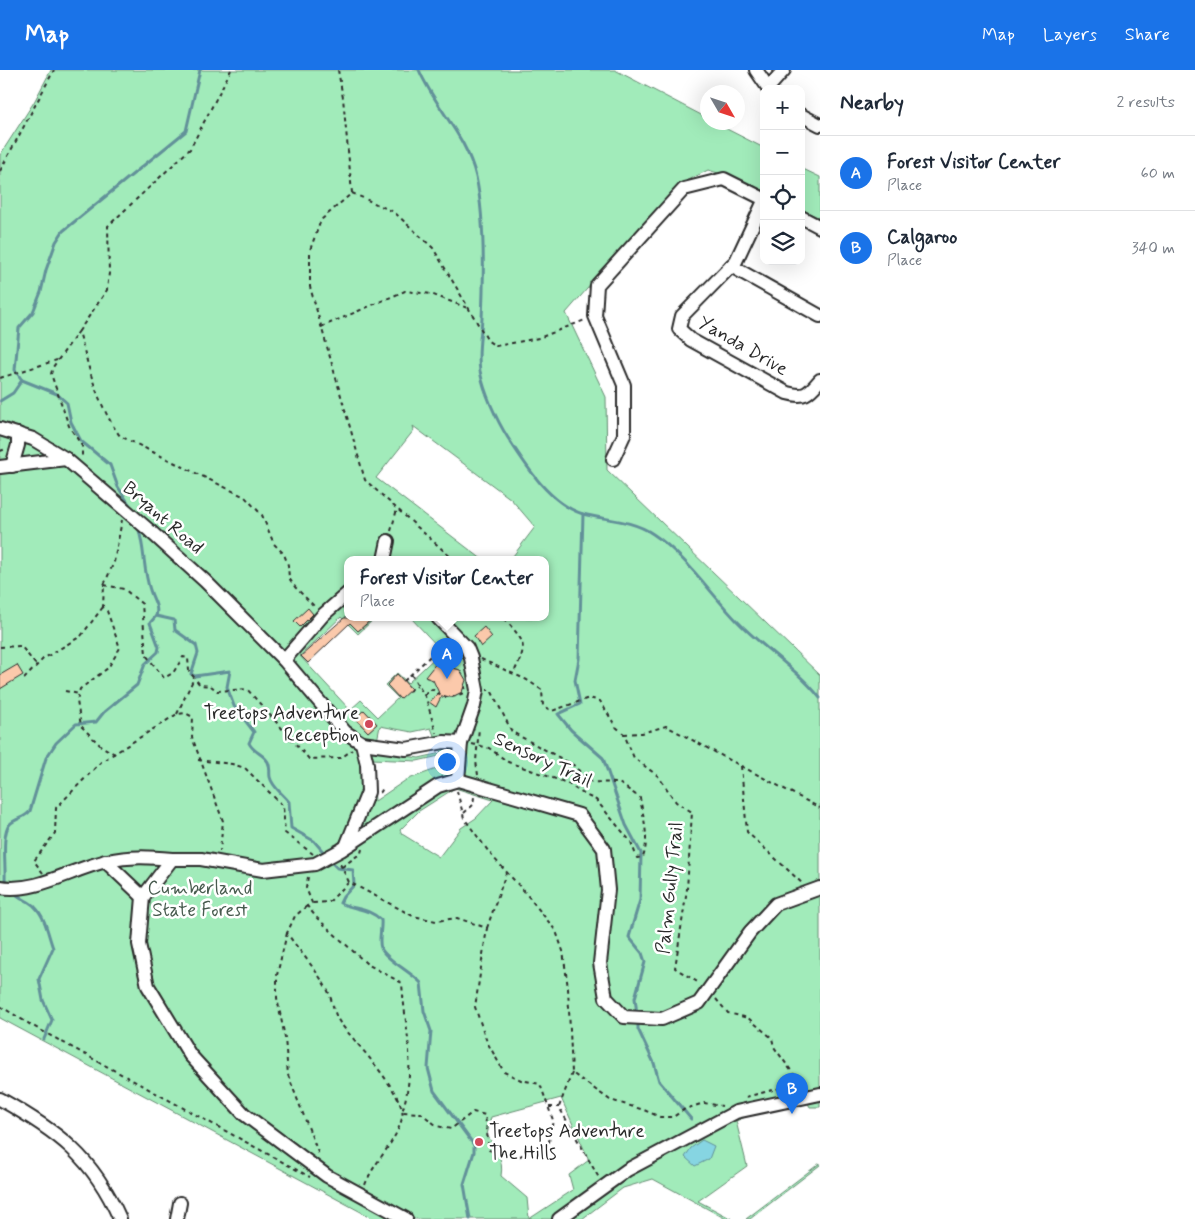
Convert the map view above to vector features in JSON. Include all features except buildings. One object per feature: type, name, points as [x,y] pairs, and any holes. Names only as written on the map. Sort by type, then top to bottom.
[{"type":"street","points":[[756,70],[766,85]]},
{"type":"street","points":[[771,85],[784,70]]},
{"type":"street","points":[[805,117],[820,125]]},
{"type":"street","points":[[613,460],[624,435],[624,385],[595,316],[598,285],[684,189],[724,179],[760,198]]},
{"type":"street","name":"Yanda Drive","points":[[760,209],[736,261],[682,316],[679,329],[690,340],[787,393],[799,397],[809,393],[820,380]]},
{"type":"street","points":[[805,220],[820,227]]},
{"type":"street","points":[[731,266],[820,316]]},
{"type":"street","name":"Bryant Road","points":[[0,429],[33,439],[66,459],[126,510],[206,580],[284,660],[345,732],[362,743]]},
{"type":"street","points":[[6,467],[18,445],[18,434]]},
{"type":"street","points":[[6,467],[66,459]]},
{"type":"street","points":[[385,556],[388,541]]},
{"type":"street","points":[[284,660],[324,615],[344,597]]},
{"type":"street","points":[[441,621],[476,658],[477,690],[474,706],[461,743],[458,780]]},
{"type":"street","points":[[7,888],[50,880],[105,861],[136,856],[201,859],[263,870],[315,860],[336,859],[347,844],[368,792],[367,764],[362,743],[406,749],[439,743],[461,743]]},
{"type":"street","points":[[347,844],[438,786],[458,780],[579,816],[604,848],[608,890],[600,963],[606,998],[624,1017],[662,1019],[699,1003],[750,932],[776,904],[816,889]]},
{"type":"street","points":[[172,859],[143,897],[139,944],[148,986],[190,1055],[244,1114],[327,1176],[406,1219]]},
{"type":"street","points":[[105,861],[143,897]]},
{"type":"street","points":[[559,1219],[626,1170],[736,1112],[820,1094]]},
{"type":"street","points":[[0,1099],[35,1119],[80,1154],[110,1196],[120,1219]]},
{"type":"street","points":[[177,1219],[180,1203]]},
{"type":"path","points":[[0,171],[54,70]]},
{"type":"path","points":[[82,446],[69,426],[51,374],[52,366],[107,290],[109,273],[108,226],[190,149],[231,70]]},
{"type":"path","points":[[338,70],[343,98],[352,193]]},
{"type":"path","points":[[352,193],[394,212],[433,248],[488,342],[496,346],[539,338],[595,316]]},
{"type":"path","points":[[352,193],[321,220],[310,250],[310,287],[365,480],[450,556]]},
{"type":"path","points":[[321,327],[405,291],[432,294],[470,309]]},
{"type":"path","points":[[79,331],[96,395],[108,420],[120,436],[245,497],[262,515],[274,544],[284,554],[288,565],[289,578],[295,587],[324,615]]},
{"type":"path","points":[[0,378],[57,360]]},
{"type":"path","points":[[388,541],[397,509]]},
{"type":"path","points":[[24,679],[36,665],[66,643],[81,636],[103,607],[104,586],[114,562],[126,510]]},
{"type":"path","points":[[104,586],[124,589],[142,604],[146,655],[164,678],[173,673],[183,657],[188,658],[189,671],[200,685],[211,686],[217,691],[247,689],[309,759],[341,758]]},
{"type":"path","points":[[103,607],[107,611],[120,648],[108,668],[80,689],[77,700],[80,726],[102,746],[115,754]]},
{"type":"path","points":[[507,621],[522,639],[524,653],[513,674]]},
{"type":"path","points":[[404,681],[453,634]]},
{"type":"path","points":[[0,647],[21,646],[36,665]]},
{"type":"path","points":[[476,658],[482,667]]},
{"type":"path","name":"Palm Gully Trail","points":[[476,658],[513,674],[542,690],[543,706],[552,711],[589,698],[600,701],[616,727],[624,734],[634,758],[658,776],[676,802],[692,812],[686,889],[675,968],[710,988],[728,1013],[748,1018],[772,1038],[774,1047],[800,1083],[736,1100]]},
{"type":"path","points":[[411,674],[424,695],[439,743]]},
{"type":"path","points":[[176,714],[194,678]]},
{"type":"path","points":[[424,695],[432,689],[443,698],[452,698],[463,693],[466,680]]},
{"type":"path","points":[[409,690],[417,686]]},
{"type":"path","name":"Sensory Trail","points":[[461,743],[476,744],[489,748],[508,762],[567,783],[596,800],[631,842],[637,858],[643,857],[646,850],[646,833],[640,798],[620,783],[608,781],[592,782],[585,778],[575,766],[512,732],[492,690],[477,690]]},
{"type":"path","points":[[65,691],[79,694]]},
{"type":"path","points":[[50,880],[34,861],[55,833],[56,808],[101,762],[176,714],[185,713],[193,717],[192,737],[198,760],[223,821],[218,863]]},
{"type":"path","points":[[463,814],[473,805],[479,774],[476,761],[476,744],[479,726]]},
{"type":"path","points":[[624,734],[642,733],[666,726],[820,808]]},
{"type":"path","points":[[198,760],[225,763],[245,768],[282,806],[285,833],[312,854],[315,860],[306,888],[312,902]]},
{"type":"path","points":[[741,766],[747,832],[816,889]]},
{"type":"path","points":[[458,780],[456,789],[463,814],[491,855],[556,931],[563,951],[568,988],[572,1073],[559,1107]]},
{"type":"path","points":[[336,859],[342,866],[349,882],[413,916],[436,921],[457,918],[487,928]]},
{"type":"path","points":[[342,866],[346,864]]},
{"type":"path","points":[[402,1112],[421,1113],[437,1126],[451,1129],[473,1112],[485,1115],[489,1150],[516,1158],[550,1142],[553,1120],[540,1084],[520,1080],[504,1072],[487,1042],[475,1007],[487,928],[506,872]]},
{"type":"path","points":[[349,882],[329,902],[312,902],[295,916],[287,933],[328,990],[339,1023],[378,1069],[392,1090],[402,1112],[403,1117],[395,1133],[372,1166],[362,1194]]},
{"type":"path","points":[[308,906],[317,918],[329,927],[367,964],[402,983],[411,1058],[408,1093],[402,1112]]},
{"type":"path","points":[[572,1073],[610,1100],[660,1117],[673,1117],[685,1109],[704,1103],[721,1106],[729,1103]]},
{"type":"path","points":[[548,1107],[559,1107]]},
{"type":"path","points":[[559,1107],[604,1186]]},
{"type":"green space","name":"Cumberland State Forest","points":[[51,70],[615,70],[700,114],[700,130],[729,130],[760,146],[760,190],[735,178],[708,170],[677,186],[566,313],[606,397],[607,470],[820,675],[820,1107],[810,1107],[806,1100],[764,1109],[736,1121],[747,1166],[698,1201],[732,1219],[726,1219],[653,1179],[623,1188],[582,1219],[529,1219],[374,1219],[0,1018],[0,155],[34,102]],"holes":[[[437,662],[460,670],[465,681],[462,692],[452,697],[443,697],[435,680],[426,678]],[[397,674],[411,688],[400,699],[387,685]],[[364,710],[377,724],[368,732],[355,719]],[[380,726],[412,732],[431,728],[441,753],[419,758],[375,751]],[[448,754],[450,764],[406,780],[375,801],[372,759],[417,761]],[[455,788],[493,800],[476,818],[461,828],[439,857],[402,834],[400,830],[419,811]],[[561,1098],[589,1160],[569,1175],[573,1190],[529,1219],[527,1198],[501,1176],[500,1159],[487,1135],[491,1117]]]},
{"type":"green space","points":[[805,170],[820,177],[820,218],[805,211]]},
{"type":"green space","name":"Cumberland State Forest","points":[[345,621],[349,621],[358,631],[372,621],[358,634]]},
{"type":"green space","points":[[820,1163],[820,1165],[750,1219],[746,1219]]},
{"type":"water","points":[[702,1140],[714,1146],[709,1159],[695,1166],[685,1157],[691,1148]]},
{"type":"waterway","points":[[22,380],[15,370],[19,328],[33,312],[56,242],[63,231],[186,131],[200,70]]},
{"type":"waterway","points":[[419,70],[433,97],[466,149],[476,177],[481,210],[483,247],[483,302],[479,364],[484,388],[508,438],[531,472],[560,502],[583,514],[619,521],[645,529],[665,543],[687,564],[737,621],[790,667],[820,698]]},
{"type":"waterway","points":[[22,380],[57,394],[67,403],[71,422],[81,441],[110,465],[118,487],[131,507]]},
{"type":"waterway","points":[[0,401],[13,393],[22,380]]},
{"type":"waterway","points":[[583,514],[579,659],[575,680],[580,704],[558,714],[571,730],[603,758],[626,825],[641,853],[640,900],[629,937],[642,953],[645,962],[635,998],[637,1014]]},
{"type":"waterway","points":[[138,527],[148,582],[156,606],[156,616],[174,620],[175,630],[196,645],[198,653],[191,674],[195,676],[230,671],[227,687],[234,706],[254,732],[249,743],[253,749],[266,759],[271,781],[289,802],[291,828],[314,841],[326,855]]},
{"type":"waterway","points":[[8,883],[5,880],[4,850],[7,828],[12,822],[30,811],[46,758],[56,743],[76,724],[96,722],[104,712],[137,685],[145,664],[158,652],[159,647],[150,623],[156,616]]},
{"type":"waterway","points":[[329,860],[337,868],[353,870],[354,885],[340,903],[372,913],[381,920],[380,942],[383,952],[421,983],[424,1011],[431,1031],[428,1068],[434,1091],[474,1145],[474,1152],[464,1184],[470,1219]]},
{"type":"waterway","points":[[13,891],[39,911],[53,948],[39,979],[43,1000],[52,1020],[44,1039]]},
{"type":"waterway","points":[[638,1020],[638,1029],[654,1063],[659,1081],[691,1119]]},
{"type":"place","name":"Forest Visitor Center","points":[[447,679]]},
{"type":"place","name":"Treetops Adventure Reception","points":[[369,724]]},
{"type":"place","name":"Calgaroo","points":[[792,1114]]},
{"type":"place","name":"Treetops Adventure The Hills","points":[[479,1142]]}]
